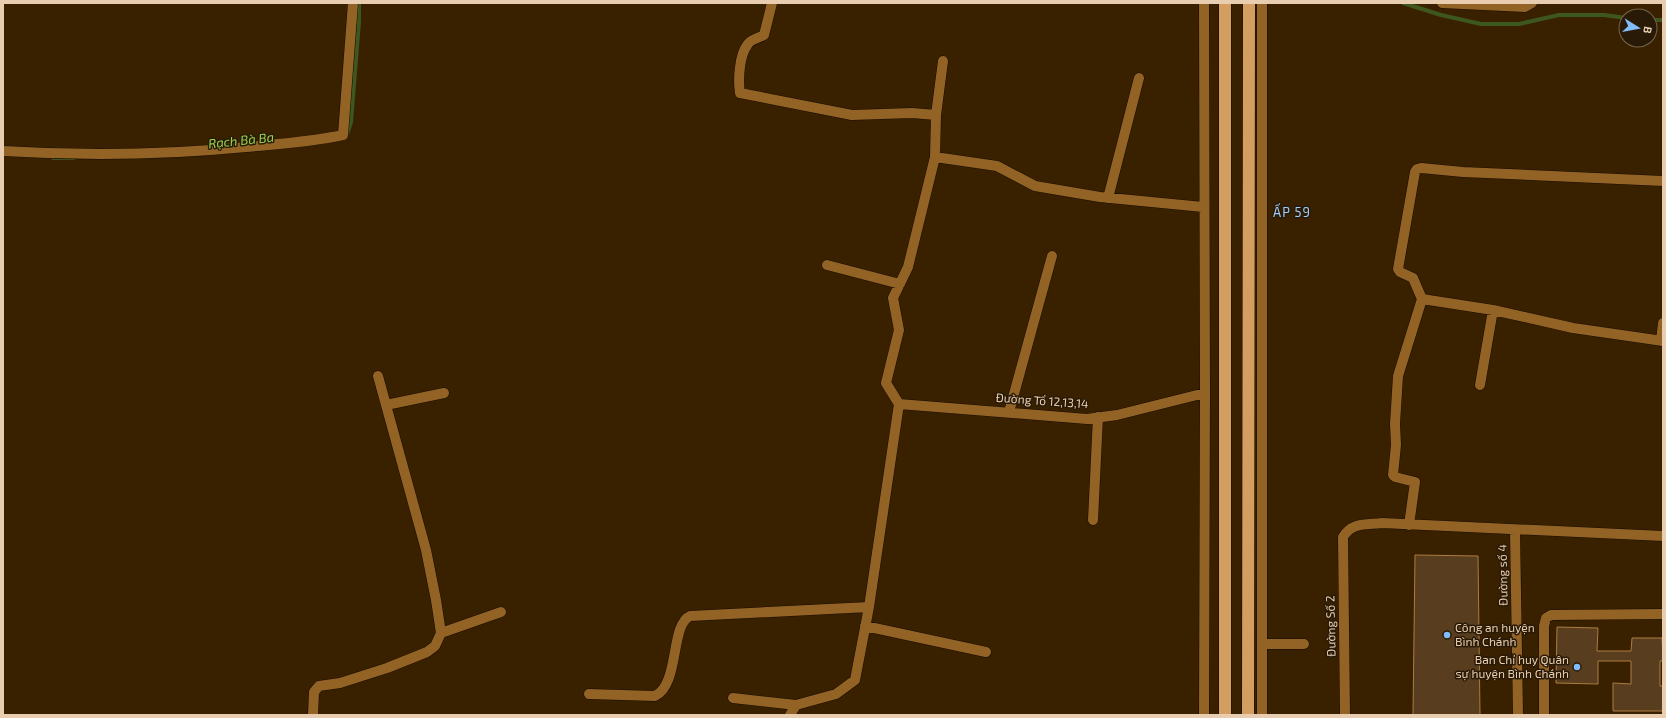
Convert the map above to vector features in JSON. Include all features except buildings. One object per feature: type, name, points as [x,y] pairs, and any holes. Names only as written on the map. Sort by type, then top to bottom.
[{"type":"highway","points":[[1224,3],[1225,715]]},
{"type":"highway","points":[[1248,715],[1249,3]]},
{"type":"street","points":[[3,151],[66,155],[193,152],[318,141],[343,135],[353,3]]},
{"type":"street","points":[[772,3],[764,35],[747,44],[741,63],[739,83],[740,93],[852,114],[912,113],[936,115]]},
{"type":"street","points":[[1204,3],[1204,715]]},
{"type":"street","points":[[1262,3],[1262,715]]},
{"type":"street","points":[[1442,3],[1525,7],[1532,3]]},
{"type":"street","points":[[733,698],[796,705],[836,694],[855,680],[869,607],[899,404],[886,383],[899,330],[893,298],[908,267],[935,157],[936,115],[943,61]]},
{"type":"street","points":[[1108,198],[1139,78]]},
{"type":"street","points":[[935,157],[997,166],[1035,186],[1108,198],[1204,207]]},
{"type":"street","points":[[1663,181],[1417,169],[1398,269],[1400,272],[1413,278],[1422,299],[1398,376],[1395,424],[1396,445],[1393,475],[1395,477],[1414,482],[1409,525],[1515,531],[1663,536]]},
{"type":"street","points":[[1009,412],[1052,256]]},
{"type":"street","points":[[827,265],[900,284]]},
{"type":"street","points":[[1422,299],[1493,310],[1572,328],[1662,341],[1663,323]]},
{"type":"street","points":[[1480,385],[1493,310]]},
{"type":"street","points":[[314,715],[314,696],[317,688],[340,683],[387,668],[427,652],[436,646],[441,633],[429,565],[378,376]]},
{"type":"street","points":[[386,405],[444,392]]},
{"type":"street","name":"Đường Tổ 12,13,14","points":[[899,404],[1087,419],[1117,415],[1205,393]]},
{"type":"street","points":[[1093,520],[1098,417]]},
{"type":"street","name":"Đường Số 2","points":[[1345,715],[1343,537],[1348,529],[1356,526],[1382,523],[1409,525]]},
{"type":"street","name":"Đường số 4","points":[[1515,531],[1518,715]]},
{"type":"street","points":[[589,694],[656,696],[659,694],[667,682],[681,628],[686,618],[690,616],[869,607]]},
{"type":"street","points":[[441,633],[501,612]]},
{"type":"street","points":[[1544,715],[1544,626],[1546,618],[1551,615],[1663,614]]},
{"type":"street","points":[[865,626],[986,652]]},
{"type":"street","points":[[1262,644],[1304,644]]},
{"type":"street","points":[[790,715],[796,705]]},
{"type":"waterway","name":"Rạch Bà Ba","points":[[347,134],[351,122],[359,22],[359,3]]},
{"type":"waterway","name":"Rạch Bà Ba","points":[[1403,3],[1441,15],[1481,24],[1519,24],[1559,15],[1604,15],[1618,17]]},
{"type":"waterway","name":"Rạch Bà Ba","points":[[1658,20],[1663,20]]},
{"type":"waterway","name":"Rạch Bà Ba","points":[[53,158],[74,158]]},
{"type":"place","name":"Công an huyện Bình Chánh","points":[[1447,635]]},
{"type":"place","name":"Ban Chỉ huy Quân sự huyện Bình Chánh","points":[[1577,667]]},
{"type":"district","name":"ẤP 59","points":[[1292,212]]}]
